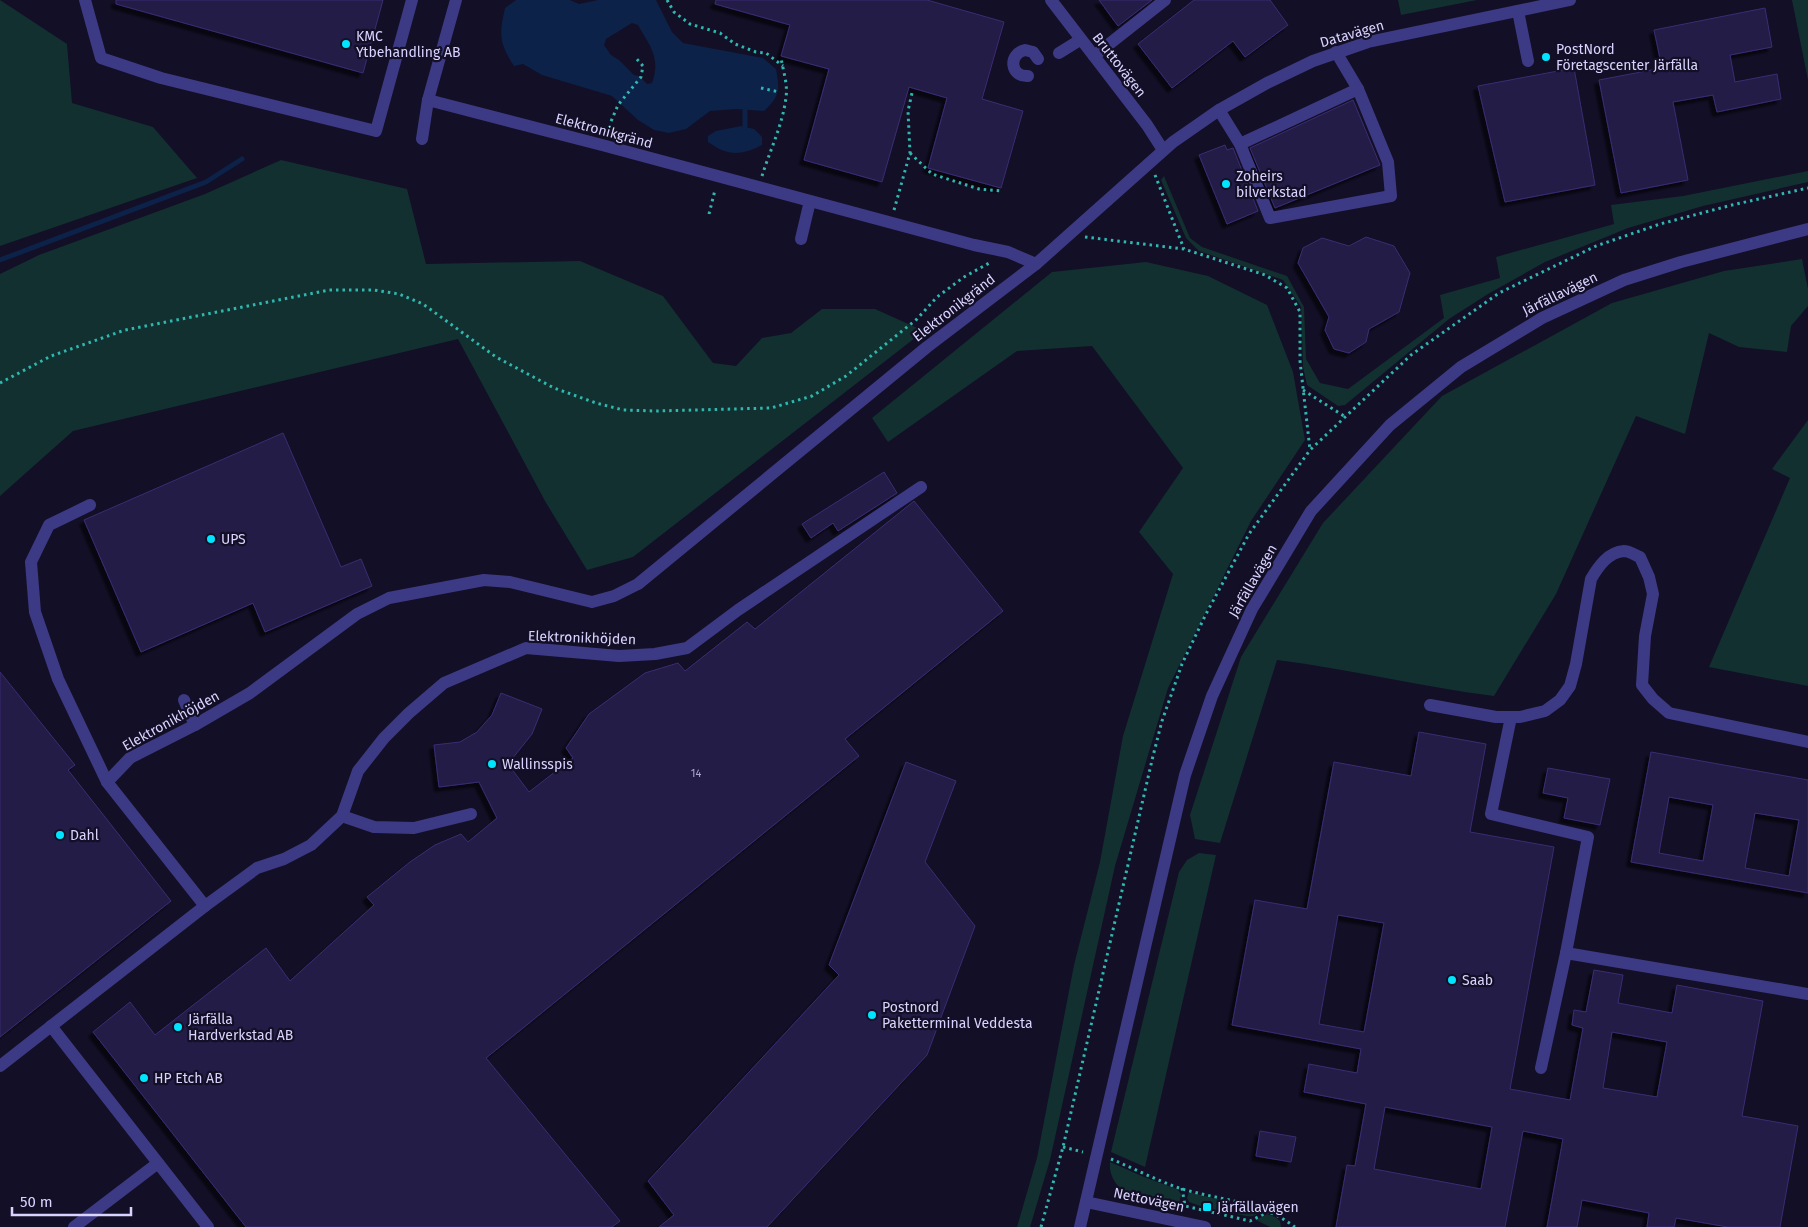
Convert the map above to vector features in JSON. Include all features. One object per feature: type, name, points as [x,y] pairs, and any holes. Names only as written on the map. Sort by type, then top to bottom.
[{"type":"street","points":[[85,0],[101,58],[161,78],[376,131],[412,0]]},
{"type":"street","points":[[422,139],[428,100],[456,0]]},
{"type":"street","name":"Bruttovägen","points":[[1051,0],[1164,150]]},
{"type":"street","points":[[1094,56],[1165,0]]},
{"type":"street","name":"Datavägen","points":[[1164,150],[1219,110],[1267,83],[1336,52],[1368,42],[1570,0]]},
{"type":"street","points":[[1518,11],[1528,61]]},
{"type":"street","points":[[1059,53],[1080,40]]},
{"type":"street","points":[[1028,76],[1020,75],[1016,72],[1013,59],[1021,51],[1025,50],[1035,56]]},
{"type":"street","points":[[1219,110],[1240,144],[1270,218],[1391,196],[1388,162],[1358,89],[1336,52]]},
{"type":"street","points":[[1240,144],[1358,89]]},
{"type":"street","name":"Elektronikgränd","points":[[428,100],[974,245],[1008,252],[1036,264]]},
{"type":"street","name":"Elektronikgränd","points":[[799,453],[927,347],[1036,264],[1164,150]]},
{"type":"street","points":[[800,239],[810,201]]},
{"type":"street","name":"Järfällavägen","points":[[1080,1227],[1185,775],[1212,696],[1252,609],[1312,511],[1390,425],[1461,367],[1542,318],[1624,280],[1681,262],[1806,230]]},
{"type":"street","name":"Elektronikhöjden","points":[[107,782],[130,758],[195,725],[250,692],[357,614],[389,598],[484,580],[510,582],[592,602],[614,596],[638,584],[799,453]]},
{"type":"street","name":"Elektronikhöjden","points":[[0,1066],[205,906],[257,868],[284,859],[311,845],[342,816],[358,771],[384,738],[409,712],[444,683],[526,648],[619,656],[655,654],[687,648],[738,610],[920,487]]},
{"type":"street","points":[[90,505],[49,526],[31,562],[35,612],[58,678],[107,782],[205,906]]},
{"type":"street","points":[[1430,704],[1496,718],[1520,717],[1545,711],[1560,700],[1570,686],[1576,664],[1591,579],[1598,567],[1609,557],[1624,551],[1640,557],[1649,577],[1652,594],[1645,636],[1642,685],[1653,699],[1669,713],[1808,742]]},
{"type":"street","points":[[184,700],[195,725]]},
{"type":"street","points":[[1511,717],[1491,814],[1588,837],[1541,1068]]},
{"type":"street","points":[[342,816],[374,827],[414,828],[471,814]]},
{"type":"street","points":[[1566,952],[1808,994]]},
{"type":"street","points":[[51,1026],[208,1227]]},
{"type":"street","points":[[74,1227],[158,1163]]},
{"type":"street","name":"Nettovägen","points":[[1086,1202],[1205,1227]]},
{"type":"path","points":[[668,0],[674,12],[690,24],[720,33],[735,44],[756,52],[766,53],[783,66]]},
{"type":"path","points":[[610,121],[618,105],[641,78],[643,66],[635,57]]},
{"type":"path","points":[[759,188],[787,96],[782,58]]},
{"type":"path","points":[[761,88],[779,92]]},
{"type":"path","points":[[891,223],[910,153],[908,111],[912,93]]},
{"type":"path","points":[[910,153],[932,174],[979,189],[1002,190]]},
{"type":"path","points":[[1150,163],[1184,249]]},
{"type":"path","points":[[709,214],[718,177]]},
{"type":"path","points":[[1041,1227],[1063,1146],[1150,765],[1169,701],[1182,664],[1249,534],[1310,450],[1411,355],[1499,293],[1596,246],[1660,224],[1808,188]]},
{"type":"path","points":[[1074,230],[1086,238],[1184,249],[1265,275],[1287,288],[1300,312],[1300,361],[1310,450]]},
{"type":"path","points":[[0,382],[52,356],[125,330],[329,290],[374,290],[399,294],[423,304],[496,357],[554,388],[596,402],[623,410],[771,408],[812,396],[846,376],[917,319],[938,297],[964,277],[1008,252]]},
{"type":"path","points":[[1303,390],[1344,416]]},
{"type":"path","points":[[1063,1146],[1084,1152]]},
{"type":"path","points":[[1111,1159],[1182,1188],[1240,1202],[1268,1212],[1286,1220],[1295,1227]]},
{"type":"path","points":[[1182,1188],[1185,1206],[1250,1221],[1268,1212]]},
{"type":"green space","points":[[0,0],[67,44],[72,103],[153,127],[197,178],[0,246]]},
{"type":"green space","points":[[1398,0],[1477,0],[1401,15]]},
{"type":"green space","points":[[1792,0],[1808,0],[1808,80]]},
{"type":"green space","points":[[281,160],[407,189],[426,264],[580,261],[663,296],[713,363],[736,366],[762,338],[791,333],[822,309],[875,309],[924,331],[633,557],[587,570],[545,501],[458,339],[73,431],[0,496],[0,274],[39,255],[205,194]]},
{"type":"green space","points":[[1808,171],[1808,182],[1703,206],[1628,228],[1545,262],[1488,294],[1449,319],[1345,405],[1338,406],[1307,385],[1303,367],[1301,307],[1283,280],[1199,251],[1186,238],[1161,180],[1164,176],[1190,238],[1202,247],[1287,276],[1304,307],[1306,359],[1320,383],[1348,389],[1444,318],[1440,295],[1500,278],[1496,257],[1614,224],[1611,205],[1683,196]]},
{"type":"green space","points":[[1802,259],[1808,289],[1808,306],[1791,326],[1787,352],[1739,347],[1709,333],[1685,434],[1636,416],[1556,594],[1494,696],[1277,660],[1220,843],[1195,839],[1190,815],[1241,657],[1323,523],[1442,396],[1612,303],[1724,271]]},
{"type":"green space","points":[[1146,262],[1208,276],[1267,305],[1293,372],[1305,440],[1251,521],[1168,688],[1115,866],[1050,1160],[1030,1227],[1017,1227],[1037,1158],[1074,965],[1100,862],[1123,736],[1173,574],[1139,532],[1183,468],[1092,346],[1017,351],[888,442],[872,418],[1052,272]]},
{"type":"green space","points":[[1808,420],[1808,686],[1709,667],[1790,478],[1772,469]]},
{"type":"green space","points":[[1199,853],[1216,855],[1145,1167],[1111,1152],[1179,872],[1187,860]]},
{"type":"green space","points":[[1110,1162],[1177,1189],[1181,1194],[1179,1205],[1159,1199],[1140,1198],[1128,1194],[1114,1181],[1111,1175]]},
{"type":"green space","points":[[1189,1192],[1259,1210],[1256,1215],[1248,1216],[1203,1207],[1189,1202],[1187,1198]]},
{"type":"green space","points":[[1267,1214],[1280,1221],[1281,1227],[1270,1227],[1256,1220]]},
{"type":"water","points":[[516,0],[570,0],[579,4],[598,0],[656,0],[672,32],[683,43],[763,58],[776,69],[778,92],[764,111],[736,109],[710,111],[686,129],[669,133],[654,130],[638,120],[612,96],[542,75],[523,64],[514,66],[503,45],[501,32],[505,8]],"holes":[[[632,23],[638,25],[655,59],[652,83],[647,84],[611,55],[604,45],[606,39]]]},
{"type":"water","points":[[741,126],[754,129],[762,137],[762,145],[741,153],[734,153],[722,150],[708,142],[708,136],[716,131]]},
{"type":"building","points":[[116,0],[383,0],[363,73],[116,4]]},
{"type":"building","points":[[716,0],[927,0],[1004,22],[982,99],[1023,111],[1001,188],[928,168],[947,98],[909,87],[882,182],[804,160],[829,69],[781,56],[790,25],[715,4]]},
{"type":"building","points":[[1099,0],[1152,0],[1118,26]]},
{"type":"building","points":[[1194,0],[1270,0],[1288,25],[1245,57],[1233,41],[1172,88],[1138,44]]},
{"type":"building","points":[[1765,8],[1772,47],[1730,55],[1735,82],[1777,74],[1781,99],[1717,112],[1713,95],[1673,102],[1688,180],[1621,193],[1599,80],[1662,68],[1654,30]]},
{"type":"building","points":[[1574,68],[1595,185],[1505,202],[1478,86]]},
{"type":"building","points":[[1353,100],[1380,165],[1275,208],[1250,148]]},
{"type":"building","name":"Zoheirs bilverkstad","points":[[1225,145],[1227,150],[1233,148],[1258,211],[1227,224],[1199,155]]},
{"type":"building","points":[[1366,237],[1394,246],[1410,273],[1399,312],[1369,329],[1366,342],[1349,353],[1334,349],[1325,330],[1329,317],[1298,263],[1303,248],[1322,238],[1349,246]]},
{"type":"building","name":"UPS","points":[[283,433],[341,567],[361,559],[372,586],[265,632],[253,603],[141,652],[84,520]]},
{"type":"building","points":[[884,472],[897,493],[838,531],[833,523],[811,538],[802,524]]},
{"type":"building","points":[[914,501],[1003,611],[845,739],[859,756],[486,1058],[620,1221],[612,1227],[246,1227],[93,1032],[130,1002],[155,1035],[266,948],[290,981],[374,905],[367,897],[410,862],[435,845],[461,834],[468,842],[497,818],[479,782],[439,787],[434,745],[460,742],[477,732],[492,715],[501,693],[542,709],[532,734],[508,764],[529,792],[573,758],[566,748],[589,714],[645,673],[678,663],[685,671],[747,622],[755,629]]},
{"type":"building","name":"Dahl","points":[[0,672],[75,765],[68,770],[171,901],[0,1037]]},
{"type":"building","name":"Saab","points":[[1419,732],[1486,744],[1470,832],[1554,847],[1510,1089],[1570,1100],[1583,1028],[1572,1025],[1574,1010],[1586,1012],[1594,970],[1623,975],[1618,1003],[1672,1013],[1677,985],[1763,1001],[1742,1116],[1798,1126],[1780,1227],[1728,1227],[1676,1218],[1674,1227],[1647,1227],[1649,1213],[1582,1200],[1577,1227],[1547,1227],[1563,1139],[1523,1131],[1505,1227],[1336,1227],[1347,1165],[1355,1166],[1366,1104],[1304,1092],[1309,1064],[1357,1073],[1361,1049],[1232,1025],[1255,900],[1307,909],[1334,762],[1411,776]],"holes":[[[1338,915],[1384,923],[1364,1032],[1319,1024]],[[1612,1032],[1667,1042],[1657,1097],[1603,1088]],[[1385,1107],[1492,1127],[1481,1189],[1374,1169]]]},
{"type":"building","points":[[1651,752],[1808,780],[1808,893],[1631,862]],"holes":[[[1669,797],[1713,805],[1703,861],[1659,853]],[[1755,813],[1799,820],[1789,876],[1745,868]]]},
{"type":"building","name":"Postnord Paketterminal Veddesta","points":[[906,762],[956,781],[925,862],[975,926],[927,1055],[767,1227],[659,1227],[674,1215],[648,1181],[839,975],[829,965]]},
{"type":"building","points":[[1548,768],[1610,779],[1600,825],[1564,818],[1568,798],[1543,793]]},
{"type":"building","points":[[1260,1131],[1296,1137],[1291,1162],[1256,1156]]},
{"type":"waterway","points":[[745,110],[745,127]]},
{"type":"waterway","points":[[0,260],[206,182],[242,159]]},
{"type":"place","name":"KMC Ytbehandling AB","points":[[346,44]]},
{"type":"place","name":"PostNord Företagscenter Järfälla","points":[[1546,57]]},
{"type":"place","name":"Zoheirs bilverkstad","points":[[1226,184]]},
{"type":"place","name":"UPS","points":[[211,539]]},
{"type":"place","name":"Wallinsspis","points":[[492,764]]},
{"type":"place","name":"Dahl","points":[[60,835]]},
{"type":"place","name":"Saab","points":[[1452,980]]},
{"type":"place","name":"Postnord Paketterminal Veddesta","points":[[872,1015]]},
{"type":"place","name":"Järfälla Hardverkstad AB","points":[[178,1027]]},
{"type":"place","name":"HP Etch AB","points":[[144,1078]]},
{"type":"place","name":"Järfällavägen","points":[[1207,1207]]}]
